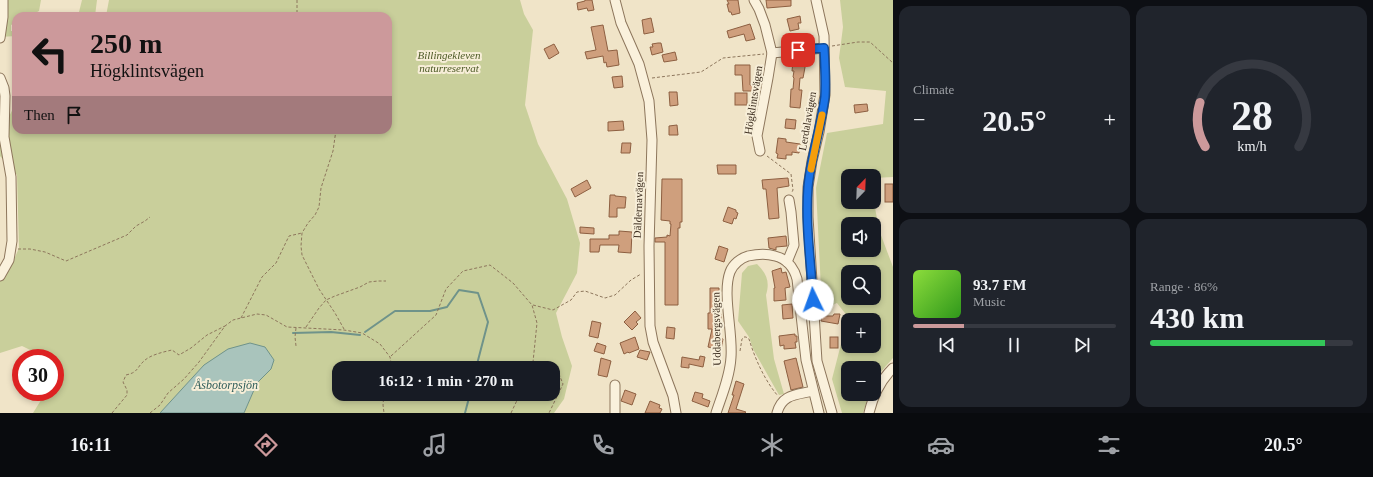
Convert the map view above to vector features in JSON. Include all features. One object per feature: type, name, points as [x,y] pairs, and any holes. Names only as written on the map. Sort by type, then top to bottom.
[{"type":"street","points":[[0,38],[3,17],[3,0]]},
{"type":"street","name":"Däldernavägen","points":[[616,0],[621,23],[639,64],[649,101],[652,140],[649,270],[650,326],[653,342],[673,396],[676,413]]},
{"type":"street","name":"Högklintsvägen","points":[[754,0],[759,8],[765,25],[772,53],[757,136],[760,151]]},
{"type":"street","name":"Lerdalavägen","points":[[816,0],[824,36],[825,95],[808,188],[808,217],[817,361],[832,413]]},
{"type":"street","name":"Högklintsvägen","points":[[772,53],[824,48]]},
{"type":"street","points":[[0,78],[5,96],[4,137],[11,177],[12,249],[9,260],[0,276]]},
{"type":"street","points":[[789,200],[794,245],[787,262],[795,271],[797,279],[806,360],[819,413]]},
{"type":"street","name":"Uddabergsvägen","points":[[716,413],[730,367],[731,340],[727,291],[731,270],[744,257],[755,254],[776,256],[787,262]]},
{"type":"street","points":[[869,413],[871,402],[876,391],[893,368]]},
{"type":"street","points":[[615,386],[615,413]]},
{"type":"street","points":[[777,413],[779,405],[789,396],[813,391]]},
{"type":"path","points":[[297,0],[298,12]]},
{"type":"path","points":[[824,48],[858,42],[870,42],[893,63]]},
{"type":"path","points":[[644,79],[700,72],[723,58],[762,54]]},
{"type":"path","points":[[335,134],[333,151],[321,188],[319,206],[315,215],[302,233],[301,246],[302,255],[319,289],[344,330]]},
{"type":"path","points":[[760,151],[791,174],[793,190],[789,200]]},
{"type":"path","points":[[12,249],[30,249],[45,252],[66,261],[127,235],[136,226],[150,217]]},
{"type":"path","points":[[241,318],[262,277],[276,263],[289,236],[302,233]]},
{"type":"path","points":[[390,357],[436,316],[446,289],[463,271],[490,265],[513,284],[532,305],[537,323],[533,361]]},
{"type":"path","points":[[532,305],[553,310],[571,300],[577,292],[585,291],[606,298],[615,295],[631,280],[649,270]]},
{"type":"path","points":[[305,328],[326,300],[369,282],[386,281]]},
{"type":"path","points":[[112,413],[127,395],[127,390],[123,382],[126,375],[133,373],[144,360],[160,353],[172,350],[179,356],[207,335],[233,320],[257,314],[266,315],[287,327],[344,330],[362,333],[380,344],[390,357],[391,361]]},
{"type":"path","points":[[150,413],[160,406],[168,393],[199,362],[225,326]]},
{"type":"path","points":[[296,327],[296,346]]},
{"type":"path","points":[[739,353],[742,339],[746,337],[749,339],[754,354],[770,384],[783,400]]},
{"type":"path","points":[[560,376],[563,384],[560,390]]},
{"type":"path","points":[[383,401],[384,413]]},
{"type":"path","points":[[511,413],[517,401]]},
{"type":"path","points":[[549,413],[555,401]]},
{"type":"green space","points":[[0,0],[41,0],[39,11],[37,12],[12,12],[12,36],[0,37]]},
{"type":"green space","points":[[82,0],[97,0],[96,12],[79,12]]},
{"type":"green space","name":"Billingekleven naturreservat","points":[[109,0],[520,0],[524,14],[533,30],[525,105],[538,144],[567,199],[580,243],[577,273],[556,313],[572,366],[564,399],[554,413],[244,413],[257,383],[271,369],[204,365],[160,413],[33,413],[40,401],[64,401],[64,349],[28,349],[22,346],[0,353],[0,277],[9,271],[19,248],[17,175],[0,156],[0,136],[12,110],[12,134],[392,134],[392,12],[107,12]]},
{"type":"green space","points":[[840,0],[893,0],[893,177],[881,178],[881,169],[841,169],[841,209],[875,209],[877,217],[841,217],[841,257],[881,257],[881,235],[893,267],[893,358],[881,372],[881,361],[841,361],[841,401],[867,401],[863,413],[842,413],[832,379],[841,344],[841,353],[881,353],[881,313],[845,313],[837,303],[822,309],[816,188],[827,133],[883,124],[886,91],[845,87],[839,58],[843,27]]},
{"type":"green space","points":[[757,264],[763,271],[768,282],[766,295],[774,359],[784,394],[779,395],[753,349],[749,337],[738,321],[742,273],[748,266]]},
{"type":"water","name":"Åsbotorpsjön","points":[[250,343],[265,347],[274,360],[271,369],[257,383],[244,413],[160,413],[204,365],[228,349]]},
{"type":"building","points":[[585,0],[592,0],[594,10],[588,11],[587,8],[578,10],[577,3]]},
{"type":"building","points":[[727,0],[738,0],[740,13],[732,15],[731,12],[729,12],[727,4],[729,4]]},
{"type":"building","points":[[766,0],[791,0],[791,6],[767,8]]},
{"type":"building","points":[[800,16],[801,23],[798,23],[799,29],[790,31],[787,19]]},
{"type":"building","points":[[651,18],[654,32],[644,34],[642,20]]},
{"type":"building","points":[[750,24],[755,39],[746,41],[744,34],[729,38],[727,31]]},
{"type":"building","points":[[603,25],[608,51],[617,50],[619,65],[607,67],[606,62],[604,63],[603,56],[587,59],[585,52],[596,50],[591,27]]},
{"type":"building","points":[[661,43],[663,52],[652,55],[650,47],[653,47],[652,44]]},
{"type":"building","points":[[554,44],[559,53],[549,59],[544,49]]},
{"type":"building","points":[[675,52],[677,60],[664,62],[662,55]]},
{"type":"building","points":[[793,61],[806,62],[803,78],[800,78],[799,90],[802,90],[800,108],[790,107],[791,89],[793,89],[794,78],[794,71],[792,71]]},
{"type":"building","points":[[735,65],[750,65],[750,85],[755,85],[755,91],[743,91],[742,75],[735,75]]},
{"type":"building","points":[[622,76],[623,87],[614,88],[612,77]]},
{"type":"building","points":[[669,92],[677,92],[678,105],[670,106]]},
{"type":"building","points":[[735,93],[747,93],[747,105],[735,105]]},
{"type":"building","points":[[867,104],[868,111],[855,113],[854,105]]},
{"type":"building","points":[[786,119],[796,120],[795,129],[785,128]]},
{"type":"building","points":[[623,121],[624,130],[608,131],[608,122]]},
{"type":"building","points":[[677,125],[678,135],[669,135],[669,126]]},
{"type":"building","points":[[778,138],[786,139],[786,142],[800,144],[799,153],[792,152],[792,155],[786,155],[786,159],[777,158],[778,154],[776,153]]},
{"type":"building","points":[[622,143],[631,143],[630,153],[621,153]]},
{"type":"building","points":[[717,165],[736,165],[736,174],[718,174]]},
{"type":"building","points":[[788,178],[789,186],[777,188],[779,218],[769,219],[766,189],[763,189],[762,180]]},
{"type":"building","points":[[662,179],[682,179],[682,222],[680,222],[680,228],[678,228],[678,305],[665,305],[665,242],[655,242],[655,238],[667,237],[667,235],[670,236],[670,221],[661,220]]},
{"type":"building","points":[[587,180],[591,188],[575,197],[571,189]]},
{"type":"building","points":[[885,184],[893,184],[893,202],[885,202]]},
{"type":"building","points":[[610,195],[626,197],[625,208],[617,208],[617,217],[609,217]]},
{"type":"building","points":[[728,207],[736,210],[738,213],[732,224],[723,221]]},
{"type":"building","points":[[580,227],[594,228],[594,234],[580,233]]},
{"type":"building","points":[[619,231],[632,232],[631,253],[618,252],[619,245],[600,245],[599,252],[590,252],[590,239],[609,239],[609,235],[619,235]]},
{"type":"building","points":[[786,236],[787,246],[776,247],[776,250],[769,248],[768,238]]},
{"type":"building","points":[[719,246],[728,249],[724,262],[715,259]]},
{"type":"building","points":[[781,268],[782,273],[786,272],[790,287],[785,288],[786,300],[774,301],[775,288],[772,271]]},
{"type":"building","points":[[710,288],[719,288],[719,314],[721,314],[721,324],[718,324],[718,338],[723,339],[721,350],[708,347],[712,329],[708,329],[708,313],[710,313]]},
{"type":"building","points":[[792,304],[793,318],[783,319],[782,305]]},
{"type":"building","points":[[635,311],[641,318],[636,322],[638,324],[632,330],[624,322]]},
{"type":"building","points":[[834,314],[840,314],[838,324],[821,321],[822,316],[833,316]]},
{"type":"building","points":[[592,321],[601,323],[598,338],[589,336]]},
{"type":"building","points":[[667,327],[675,328],[674,339],[666,338]]},
{"type":"building","points":[[795,334],[795,336],[797,336],[797,342],[795,342],[796,348],[784,349],[784,345],[780,346],[779,336]]},
{"type":"building","points":[[635,337],[639,349],[624,354],[620,343]]},
{"type":"building","points":[[830,337],[838,337],[838,348],[830,348]]},
{"type":"building","points":[[597,343],[606,346],[604,354],[594,351]]},
{"type":"building","points":[[640,350],[650,352],[647,360],[637,357]]},
{"type":"building","points":[[700,356],[705,357],[703,367],[689,364],[689,368],[681,367],[682,357],[699,360]]},
{"type":"building","points":[[601,358],[611,361],[607,377],[598,375]]},
{"type":"building","points":[[796,358],[803,387],[791,390],[784,361]]},
{"type":"building","points":[[736,381],[744,384],[736,409],[746,412],[745,413],[728,413],[734,395],[732,395]]},
{"type":"building","points":[[625,390],[636,394],[632,405],[621,401]]},
{"type":"building","points":[[695,392],[703,394],[702,398],[710,401],[708,407],[692,401]]},
{"type":"building","points":[[650,401],[660,405],[659,408],[662,409],[660,413],[645,413]]},
{"type":"waterway","points":[[365,332],[395,311],[430,311],[447,307],[459,290],[478,293],[488,322],[478,361]]},
{"type":"waterway","points":[[293,333],[331,332],[360,335]]},
{"type":"waterway","points":[[465,413],[468,401]]},
{"type":"slow traffic","points":[[811,169],[822,115]]},
{"type":"route","points":[[798,50],[824,48],[825,95],[808,188],[808,217],[813,300]]}]
